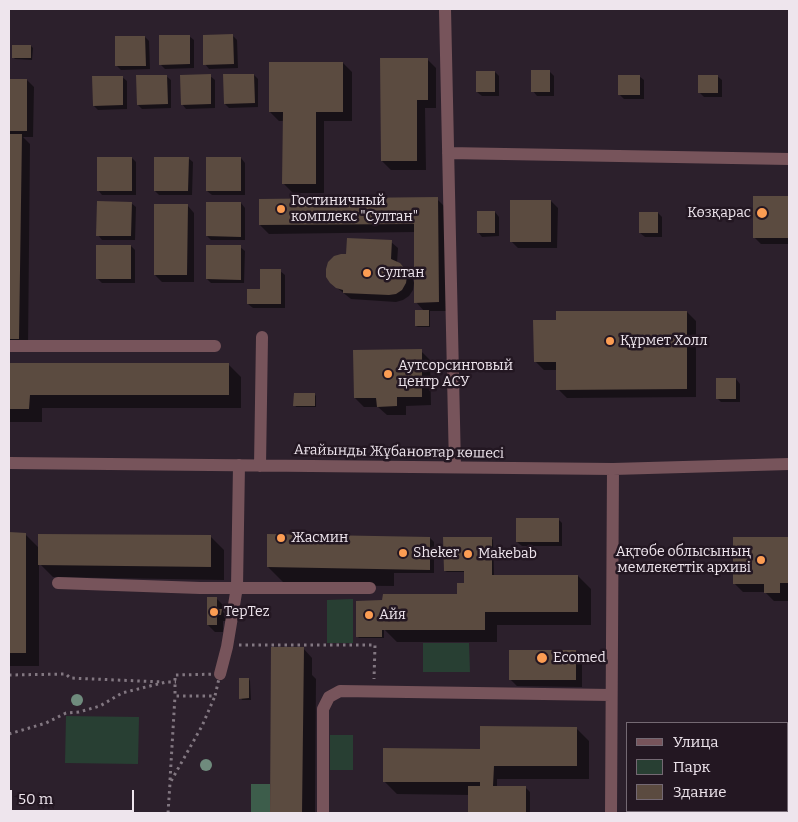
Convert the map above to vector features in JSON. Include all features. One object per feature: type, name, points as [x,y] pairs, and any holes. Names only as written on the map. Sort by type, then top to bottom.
[{"type":"street","points":[[445,9],[455,467]]},
{"type":"street","points":[[448,153],[789,158]]},
{"type":"street","points":[[260,466],[262,337]]},
{"type":"street","points":[[9,346],[215,346]]},
{"type":"street","name":"Ағайынды Жұбановтар көшесі","points":[[9,463],[614,469],[789,464]]},
{"type":"street","points":[[220,674],[228,644],[237,587],[239,465]]},
{"type":"street","points":[[611,813],[614,469]]},
{"type":"street","points":[[58,583],[200,588],[370,588]]},
{"type":"street","points":[[322,813],[323,709],[330,697],[340,691],[611,695]]},
{"type":"path","points":[[228,644],[375,646],[373,692]]},
{"type":"path","points":[[9,675],[66,674],[70,678],[176,682]]},
{"type":"path","points":[[168,813],[176,675],[220,674],[215,696],[202,726],[170,783]]},
{"type":"path","points":[[9,734],[46,723],[66,713],[79,712],[100,706],[122,693],[166,682]]},
{"type":"path","points":[[175,696],[215,696]]},
{"type":"green space","points":[[353,599],[353,643],[327,643],[327,600]]},
{"type":"green space","points":[[423,643],[469,643],[470,672],[423,672]]},
{"type":"green space","points":[[66,716],[139,717],[138,764],[65,763]]},
{"type":"green space","points":[[330,735],[353,735],[353,770],[330,770]]},
{"type":"green space","points":[[251,784],[270,784],[270,813],[251,813]]},
{"type":"building","points":[[233,34],[234,64],[203,65],[203,35]]},
{"type":"building","points":[[159,35],[190,35],[190,64],[159,65]]},
{"type":"building","points":[[115,36],[145,36],[146,66],[115,66]]},
{"type":"building","points":[[12,45],[31,45],[31,58],[12,58]]},
{"type":"building","points":[[380,58],[428,58],[428,100],[417,100],[417,161],[381,161]]},
{"type":"building","points":[[269,62],[343,62],[343,112],[316,112],[316,184],[282,184],[283,112],[269,112]]},
{"type":"building","points":[[531,70],[550,70],[550,92],[531,92]]},
{"type":"building","points":[[476,71],[495,71],[495,92],[476,92]]},
{"type":"building","points":[[211,74],[211,104],[181,105],[180,75]]},
{"type":"building","points":[[223,74],[254,74],[255,103],[224,104]]},
{"type":"building","points":[[136,75],[167,75],[168,104],[137,105]]},
{"type":"building","points":[[618,75],[640,75],[640,95],[618,95]]},
{"type":"building","points":[[698,75],[718,75],[718,93],[698,93]]},
{"type":"building","points":[[92,76],[123,76],[123,105],[93,106]]},
{"type":"building","points":[[9,79],[27,79],[27,131],[9,131]]},
{"type":"building","points":[[9,134],[22,134],[19,339],[9,339]]},
{"type":"building","points":[[97,157],[132,157],[132,191],[97,191]]},
{"type":"building","points":[[154,157],[189,157],[188,191],[154,191]]},
{"type":"building","points":[[206,157],[241,157],[241,191],[206,191]]},
{"type":"building","points":[[753,196],[789,196],[789,238],[753,238]]},
{"type":"building","points":[[438,197],[439,302],[414,303],[414,224],[259,225],[259,199]]},
{"type":"building","points":[[510,200],[551,200],[551,242],[510,242]]},
{"type":"building","points":[[97,201],[132,202],[131,236],[96,236]]},
{"type":"building","points":[[206,202],[241,202],[241,237],[206,236]]},
{"type":"building","points":[[154,204],[188,204],[187,275],[154,275]]},
{"type":"building","points":[[477,211],[495,211],[495,233],[477,233]]},
{"type":"building","points":[[639,212],[658,212],[658,233],[639,233]]},
{"type":"building","points":[[347,238],[392,240],[391,259],[400,263],[405,269],[407,276],[402,290],[396,294],[389,295],[343,293],[343,290],[336,288],[330,283],[326,277],[328,262],[334,256],[346,254]]},
{"type":"building","points":[[96,245],[131,245],[131,279],[96,279]]},
{"type":"building","points":[[206,245],[241,245],[241,280],[206,279]]},
{"type":"building","points":[[260,269],[281,269],[281,304],[247,304],[247,289],[260,289]]},
{"type":"building","points":[[415,310],[429,310],[429,326],[415,326]]},
{"type":"building","name":"Құрмет Холл","points":[[556,311],[687,311],[687,389],[556,390],[556,362],[534,362],[533,320],[556,320]]},
{"type":"building","name":"Аутсорсинговый центр АСУ","points":[[422,349],[422,397],[397,397],[397,406],[377,407],[376,398],[354,398],[353,350]]},
{"type":"building","points":[[9,363],[229,363],[229,395],[30,395],[29,409],[9,409]]},
{"type":"building","points":[[716,378],[736,378],[736,399],[716,399]]},
{"type":"building","points":[[294,393],[315,393],[315,406],[293,406]]},
{"type":"building","points":[[516,518],[559,518],[559,542],[516,542]]},
{"type":"building","points":[[9,532],[26,533],[26,653],[9,653]]},
{"type":"building","points":[[38,534],[211,535],[211,567],[38,565]]},
{"type":"building","points":[[267,534],[430,537],[430,570],[267,567]]},
{"type":"building","points":[[443,537],[492,537],[492,575],[578,575],[578,612],[485,612],[485,630],[382,630],[382,637],[356,637],[356,601],[382,600],[383,594],[457,594],[457,583],[464,583],[464,571],[444,571]]},
{"type":"building","name":"Ақтөбе облысының мемлекеттік архиві","points":[[733,537],[789,537],[789,583],[780,583],[780,593],[764,593],[764,584],[733,584]]},
{"type":"building","name":"TepTez","points":[[207,597],[217,597],[217,609],[222,609],[221,615],[217,615],[217,625],[207,625]]},
{"type":"building","points":[[271,647],[304,647],[302,813],[270,813]]},
{"type":"building","name":"Ecomed","points":[[509,650],[576,650],[576,680],[509,680]]},
{"type":"building","points":[[239,678],[249,678],[249,698],[239,699]]},
{"type":"building","points":[[480,726],[577,727],[577,766],[494,766],[493,786],[526,786],[526,813],[468,813],[468,786],[480,786],[480,782],[383,782],[383,748],[480,749]]},
{"type":"building","points":[[788,734],[789,734],[788,772]]},
{"type":"place","name":"Гостиничный комплекс \"Султан\"","points":[[281,209]]},
{"type":"place","name":"Көзқарас","points":[[762,213]]},
{"type":"place","name":"Султан","points":[[367,273]]},
{"type":"place","name":"Құрмет Холл","points":[[610,341]]},
{"type":"place","name":"Аутсорсинговый центр АСУ","points":[[388,374]]},
{"type":"place","name":"Жасмин","points":[[281,538]]},
{"type":"place","name":"Sheker","points":[[403,553]]},
{"type":"place","name":"Makebab","points":[[468,554]]},
{"type":"place","name":"Ақтөбе облысының мемлекеттік архиві","points":[[761,560]]},
{"type":"place","name":"TepTez","points":[[214,612]]},
{"type":"place","name":"Айя","points":[[369,615]]},
{"type":"place","name":"Ecomed","points":[[542,658]]}]
